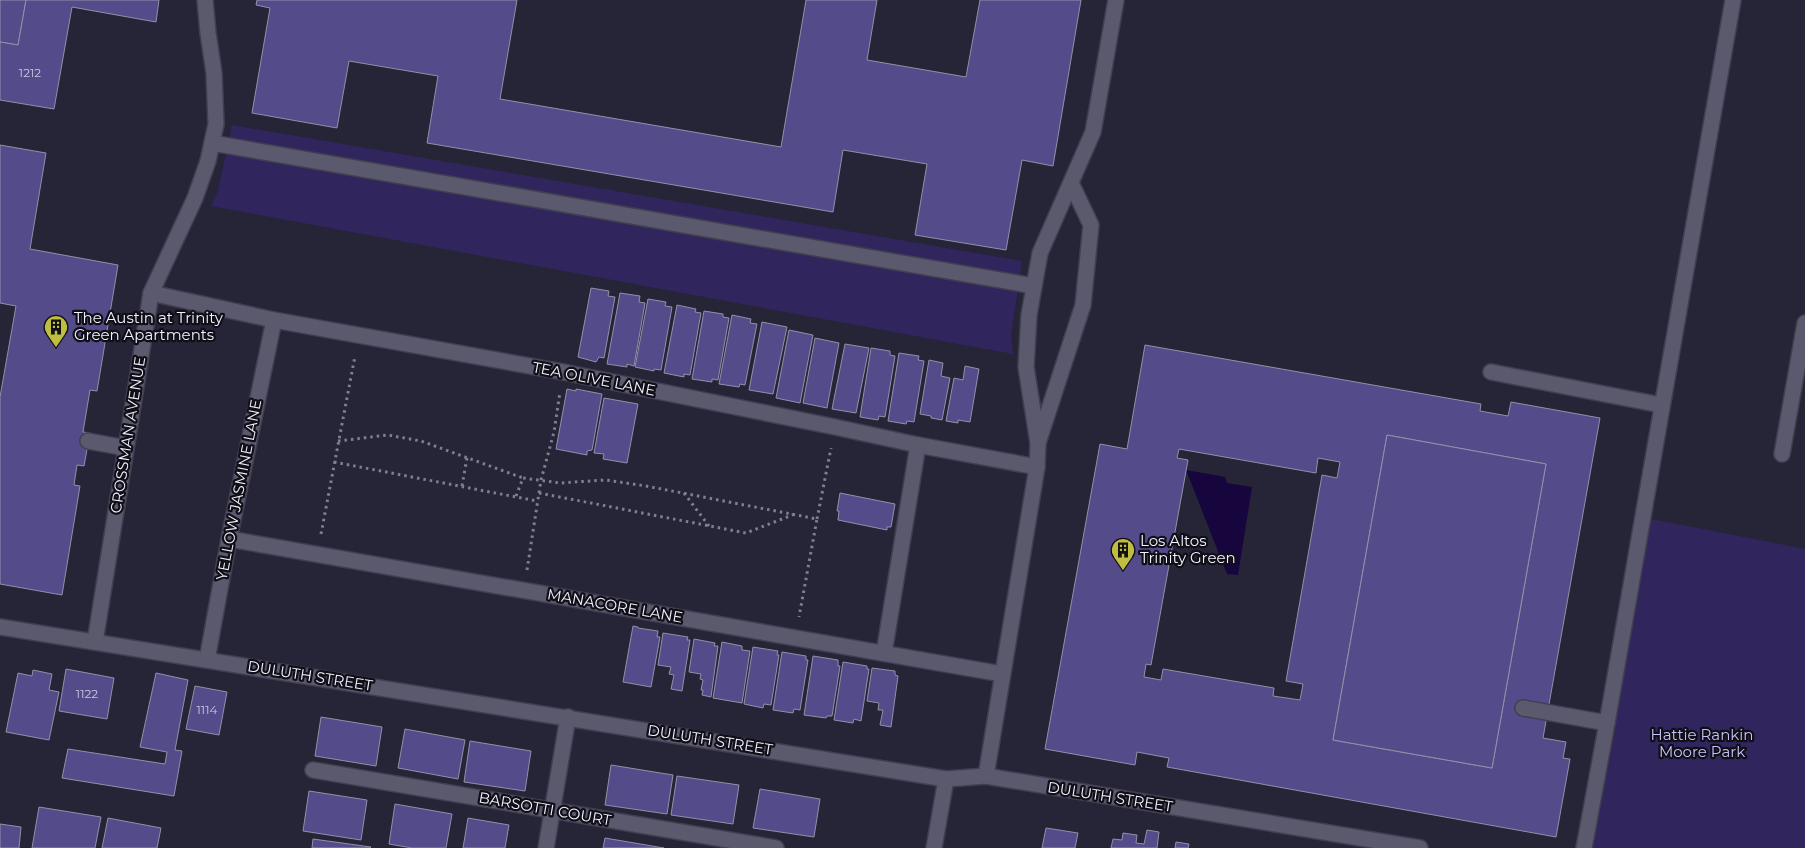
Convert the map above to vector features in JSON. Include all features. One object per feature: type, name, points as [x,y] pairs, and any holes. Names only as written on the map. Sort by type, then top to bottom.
[{"type":"street","name":"CROSSMAN AVENUE","points":[[95,642],[151,293],[194,198],[208,161],[216,124],[214,73],[205,0]]},
{"type":"street","points":[[986,776],[1037,467],[1038,443],[1026,368],[1029,315],[1040,252],[1093,132],[1116,0]]},
{"type":"street","points":[[1584,848],[1733,0]]},
{"type":"street","points":[[212,144],[1034,286]]},
{"type":"street","points":[[1038,443],[1083,305],[1090,225],[1071,183]]},
{"type":"street","name":"TEA OLIVE LANE","points":[[151,293],[274,320],[563,372],[835,426],[918,445],[1037,467]]},
{"type":"street","name":"YELLOW JASMINE LANE","points":[[206,660],[274,320]]},
{"type":"street","points":[[1782,454],[1805,323]]},
{"type":"street","points":[[1490,372],[1662,405]]},
{"type":"street","points":[[88,441],[126,448]]},
{"type":"street","points":[[884,653],[918,445]]},
{"type":"street","name":"MANACORE LANE","points":[[229,539],[1002,674]]},
{"type":"street","name":"DULUTH STREET","points":[[0,627],[946,778],[986,776],[1420,848]]},
{"type":"street","points":[[1523,708],[1607,723]]},
{"type":"street","points":[[546,848],[568,717]]},
{"type":"street","name":"BARSOTTI COURT","points":[[313,770],[776,848]]},
{"type":"street","points":[[934,848],[946,778]]},
{"type":"path","points":[[317,554],[359,335]]},
{"type":"path","points":[[524,590],[537,500],[554,432],[563,372]]},
{"type":"path","points":[[796,638],[835,426]]},
{"type":"path","points":[[338,441],[388,435],[421,441],[523,478],[560,483],[606,480],[817,519]]},
{"type":"path","points":[[462,486],[467,458]]},
{"type":"path","points":[[334,462],[537,500]]},
{"type":"path","points":[[516,496],[523,478]]},
{"type":"path","points":[[539,493],[746,533],[795,514]]},
{"type":"path","points":[[683,493],[710,526]]},
{"type":"green space","points":[[232,125],[1022,261],[1011,335],[1013,354],[211,206],[218,191]]},
{"type":"green space","name":"Hattie Rankin Moore Park","points":[[1641,517],[1805,549],[1805,848],[1577,848]]},
{"type":"shaded area","points":[[1186,470],[1225,477],[1227,483],[1252,487],[1238,575],[1227,574]]},
{"type":"building","points":[[0,0],[26,0],[18,45],[0,42]]},
{"type":"building","points":[[26,0],[159,0],[156,22],[72,7],[54,109],[0,100],[0,42],[18,45]]},
{"type":"building","points":[[257,0],[517,0],[500,99],[781,147],[806,0],[877,0],[867,60],[966,77],[980,0],[1081,0],[1053,166],[1022,160],[1006,250],[915,235],[927,164],[843,150],[833,212],[427,143],[438,76],[349,61],[337,128],[252,113],[270,8],[256,5]]},
{"type":"building","name":"The Austin at Trinity Green Apartments","points":[[0,145],[46,153],[30,249],[118,265],[97,391],[90,390],[83,432],[90,433],[84,466],[77,465],[74,485],[80,486],[62,595],[0,584],[0,397],[16,306],[0,303]]},
{"type":"building","points":[[591,288],[609,291],[608,296],[615,297],[604,358],[599,357],[596,362],[578,357]]},
{"type":"building","points":[[620,293],[640,296],[639,302],[645,303],[634,366],[627,364],[627,367],[607,364]]},
{"type":"building","points":[[648,299],[666,302],[665,306],[672,307],[661,370],[654,369],[654,371],[635,367]]},
{"type":"building","points":[[677,305],[696,309],[695,312],[701,313],[690,375],[684,374],[684,377],[664,373]]},
{"type":"building","points":[[704,311],[723,314],[723,317],[729,318],[718,380],[712,379],[712,382],[692,379]]},
{"type":"building","points":[[732,315],[751,319],[750,323],[757,324],[745,385],[740,384],[739,387],[719,384]]},
{"type":"building","points":[[762,322],[787,327],[773,394],[749,390]]},
{"type":"building","points":[[789,330],[813,335],[800,403],[776,398]]},
{"type":"building","points":[[815,338],[839,343],[827,408],[803,403]]},
{"type":"building","points":[[845,344],[869,348],[856,413],[832,409]]},
{"type":"building","name":"Los Altos Trinity Green","points":[[1145,345],[1481,404],[1480,411],[1508,416],[1511,402],[1600,418],[1543,738],[1566,742],[1563,758],[1570,759],[1556,837],[1167,767],[1169,758],[1137,752],[1135,765],[1045,749],[1100,444],[1127,449]],"holes":[[[1387,435],[1546,464],[1492,768],[1333,740]],[[1179,449],[1316,473],[1318,458],[1340,462],[1337,478],[1322,475],[1286,681],[1303,684],[1300,700],[1273,696],[1274,688],[1163,669],[1161,680],[1144,677],[1146,664],[1151,665],[1188,460],[1177,458]]]},
{"type":"building","points":[[871,348],[890,351],[890,355],[895,356],[885,417],[879,416],[878,420],[860,417]]},
{"type":"building","points":[[899,353],[919,356],[918,360],[924,361],[914,422],[907,421],[906,424],[888,421]]},
{"type":"building","points":[[929,360],[943,363],[941,376],[950,378],[942,420],[920,414]]},
{"type":"building","points":[[965,366],[979,369],[970,422],[946,421],[954,378],[963,380]]},
{"type":"building","points":[[567,389],[602,394],[592,450],[587,451],[587,455],[556,449]]},
{"type":"building","points":[[604,398],[638,404],[627,463],[603,459],[604,454],[594,453]]},
{"type":"building","points":[[1387,435],[1546,464],[1492,768],[1333,740]]},
{"type":"building","points":[[840,493],[895,504],[891,527],[887,527],[887,530],[838,520],[839,511],[837,511]]},
{"type":"building","points":[[633,626],[658,631],[657,637],[660,637],[651,687],[623,682]]},
{"type":"building","points":[[663,633],[688,637],[687,640],[690,640],[682,691],[671,689],[674,675],[669,674],[671,667],[658,665]]},
{"type":"building","points":[[694,639],[715,643],[714,646],[718,646],[711,697],[702,695],[703,680],[700,679],[701,674],[689,672]]},
{"type":"building","points":[[722,642],[742,646],[742,650],[750,651],[742,703],[713,698]]},
{"type":"building","points":[[753,647],[778,651],[777,655],[779,655],[771,705],[764,704],[763,708],[744,704]]},
{"type":"building","points":[[782,652],[806,656],[806,660],[808,660],[800,710],[794,709],[793,713],[773,710]]},
{"type":"building","points":[[813,656],[838,660],[838,666],[840,666],[832,716],[827,716],[826,718],[804,715]]},
{"type":"building","points":[[843,662],[867,666],[867,669],[869,669],[861,721],[854,719],[853,723],[834,720]]},
{"type":"building","points":[[872,668],[895,671],[895,675],[898,676],[891,727],[880,725],[883,710],[878,710],[879,703],[867,701]]},
{"type":"building","points":[[66,669],[114,678],[107,719],[59,711]]},
{"type":"building","points":[[33,670],[52,674],[49,690],[59,692],[49,740],[6,732],[18,673],[32,676]]},
{"type":"building","points":[[156,673],[188,680],[175,750],[182,751],[174,796],[62,778],[68,749],[165,764],[167,752],[140,747]]},
{"type":"building","points":[[195,686],[227,692],[219,735],[186,729]]},
{"type":"building","points":[[321,717],[382,727],[376,766],[315,756]]},
{"type":"building","points":[[405,729],[465,740],[458,779],[398,768]]},
{"type":"building","points":[[470,741],[531,751],[525,791],[464,782]]},
{"type":"building","points":[[611,765],[673,775],[667,814],[605,805]]},
{"type":"building","points":[[677,776],[739,785],[733,824],[671,815]]},
{"type":"building","points":[[760,789],[820,799],[814,837],[753,828]]},
{"type":"building","points":[[309,791],[367,800],[361,840],[303,831]]},
{"type":"building","points":[[395,804],[452,814],[446,848],[412,848],[389,844]]},
{"type":"building","points":[[39,807],[101,817],[95,848],[32,848]]},
{"type":"building","points":[[108,818],[161,828],[157,848],[102,848]]},
{"type":"building","points":[[468,818],[509,825],[505,848],[463,848]]},
{"type":"building","points":[[0,824],[21,827],[19,848],[0,848]]},
{"type":"building","points":[[1046,828],[1078,833],[1075,848],[1042,848]]},
{"type":"building","points":[[1147,830],[1159,832],[1157,848],[1111,848],[1113,839],[1122,840],[1123,833],[1137,835],[1136,843],[1144,844]]},
{"type":"building","points":[[605,838],[664,848],[603,848]]},
{"type":"building","points":[[313,839],[371,847],[312,848]]},
{"type":"building","points":[[1176,842],[1189,844],[1188,848],[1175,848]]},
{"type":"place","name":"The Austin at Trinity Green Apartments","points":[[56,348]]},
{"type":"place","name":"Los Altos Trinity Green","points":[[1123,571]]}]
